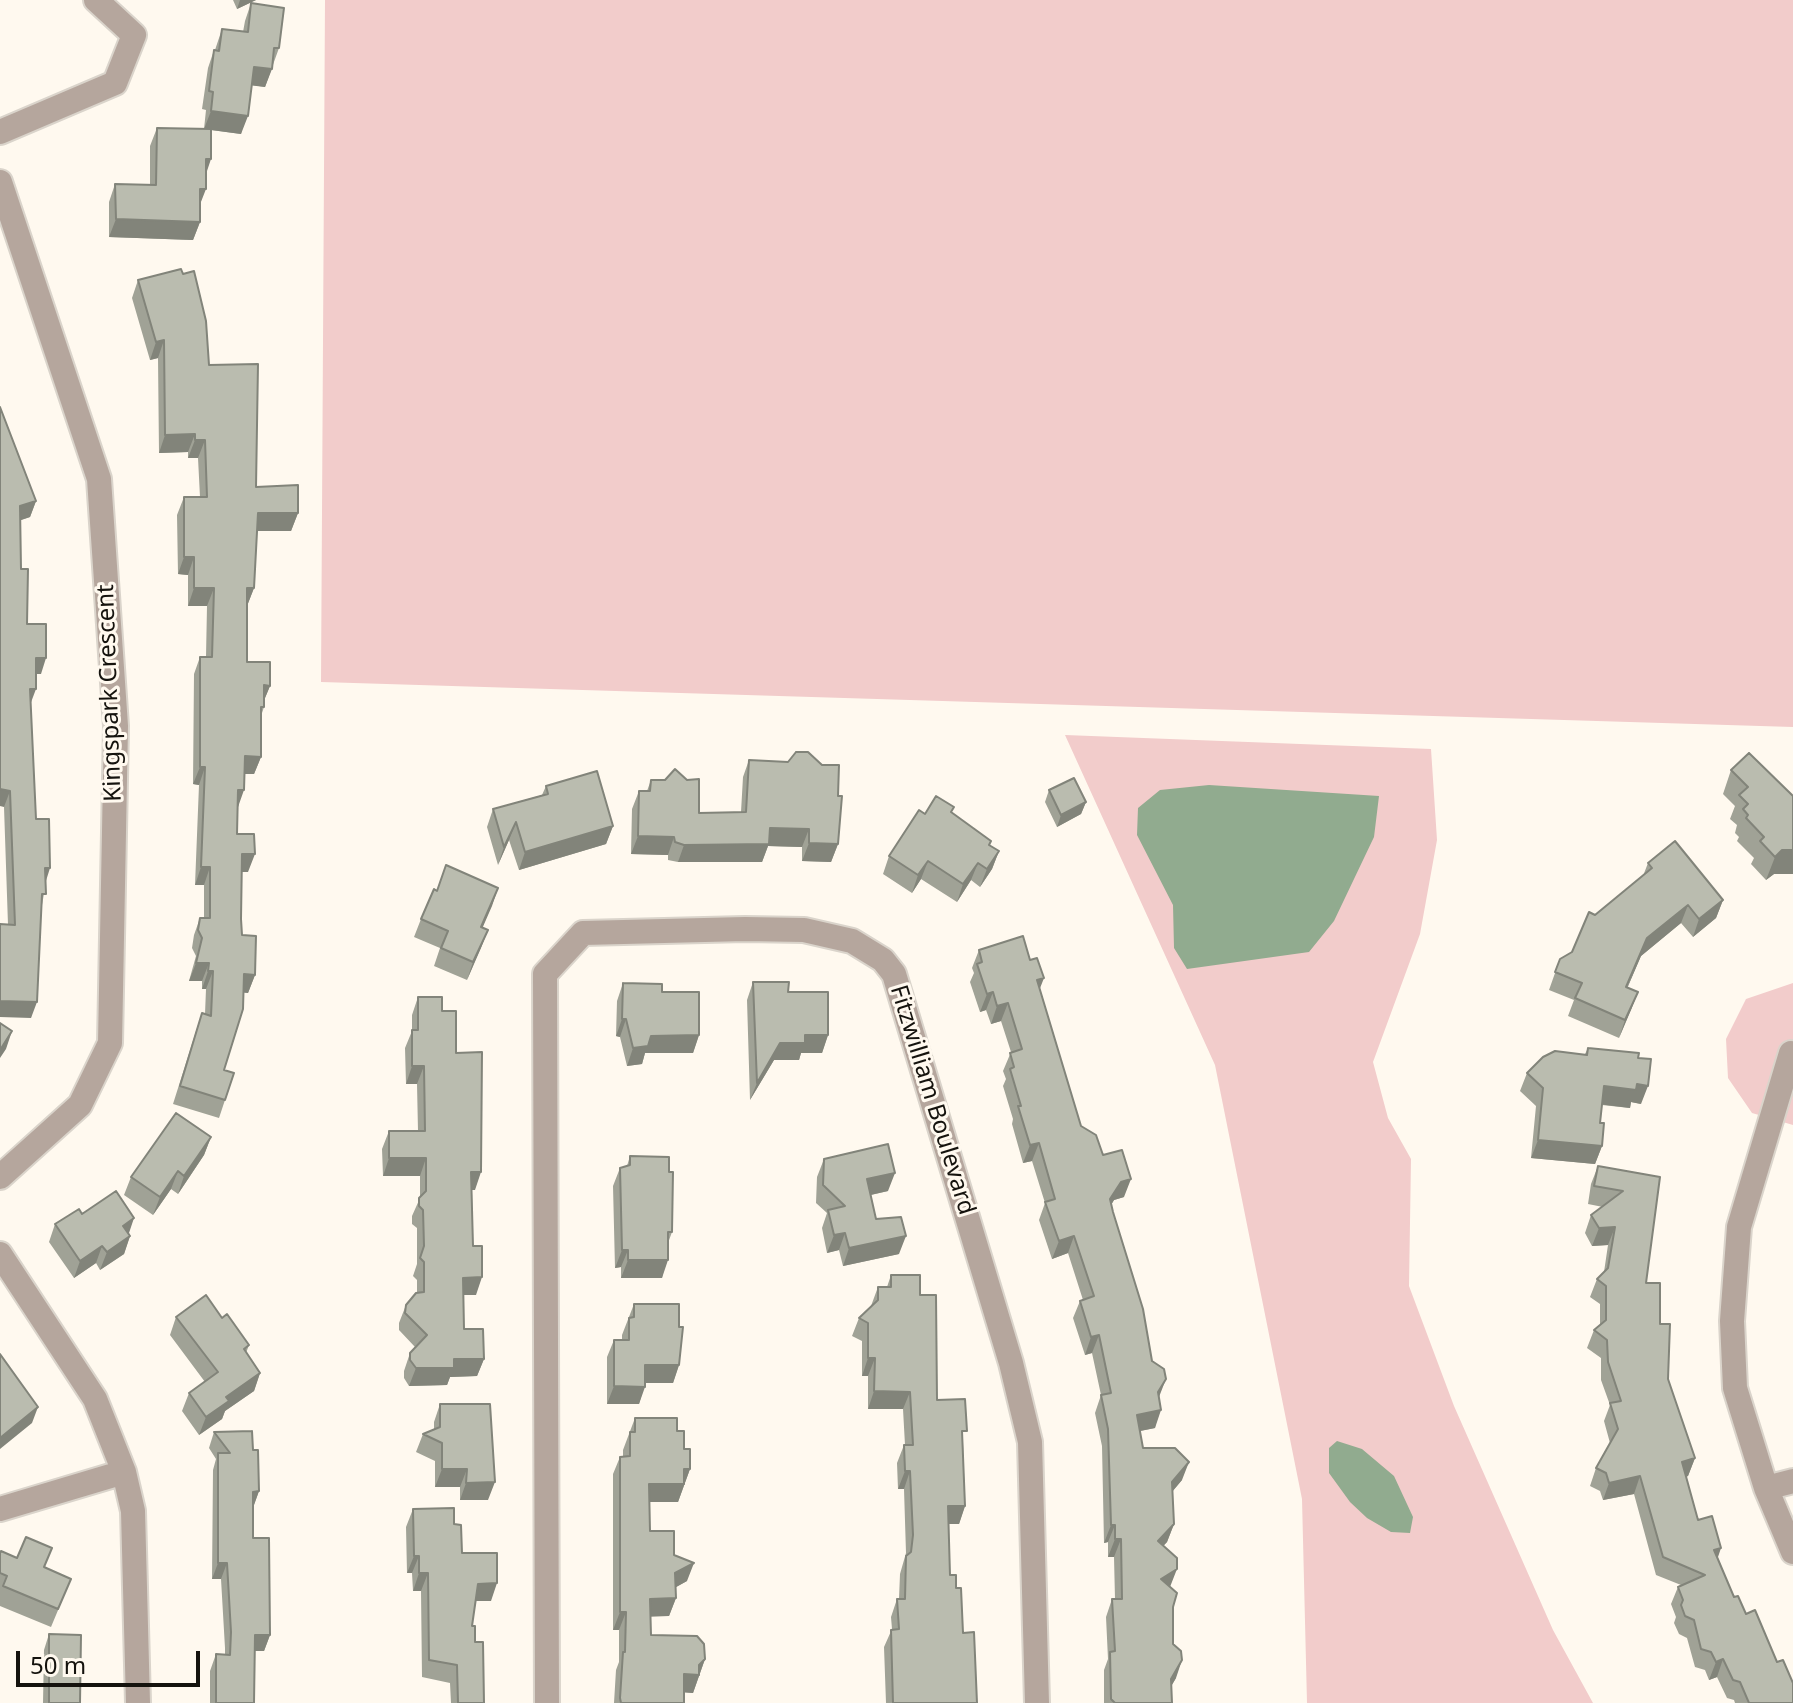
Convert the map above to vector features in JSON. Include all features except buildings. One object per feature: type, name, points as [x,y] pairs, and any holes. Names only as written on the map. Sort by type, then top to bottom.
[{"type":"street","points":[[0,132],[115,83],[134,35],[96,0]]},
{"type":"street","name":"Kingspark Crescent","points":[[0,182],[99,479],[116,726],[110,1043],[80,1105],[0,1177]]},
{"type":"street","name":"Fitzwilliam Boulevard","points":[[547,1703],[545,974],[583,933],[745,929],[804,930],[852,941],[883,960],[894,974],[1011,1363],[1030,1442],[1037,1703]]},
{"type":"street","points":[[1791,1053],[1739,1227],[1732,1321],[1735,1388],[1766,1488],[1793,1552]]},
{"type":"street","points":[[0,1254],[95,1399],[124,1472],[133,1511],[138,1703]]},
{"type":"street","points":[[0,1509],[124,1472]]},
{"type":"street","points":[[1766,1488],[1793,1481]]},
{"type":"shaded area","points":[[325,0],[1793,0],[1793,727],[321,682]]},
{"type":"shaded area","points":[[1065,735],[1431,749],[1437,840],[1420,934],[1373,1062],[1388,1118],[1411,1159],[1409,1286],[1454,1406],[1553,1630],[1593,1703],[1307,1703],[1302,1499],[1215,1065]]},
{"type":"shaded area","points":[[1209,785],[1379,796],[1374,837],[1334,921],[1309,952],[1187,969],[1174,948],[1173,905],[1137,835],[1138,808],[1160,790]]},
{"type":"shaded area","points":[[1793,983],[1793,1125],[1752,1113],[1728,1078],[1726,1039],[1746,999]]},
{"type":"shaded area","points":[[1337,1441],[1362,1449],[1394,1476],[1413,1517],[1410,1533],[1391,1532],[1367,1518],[1350,1502],[1329,1473],[1329,1448]]}]
